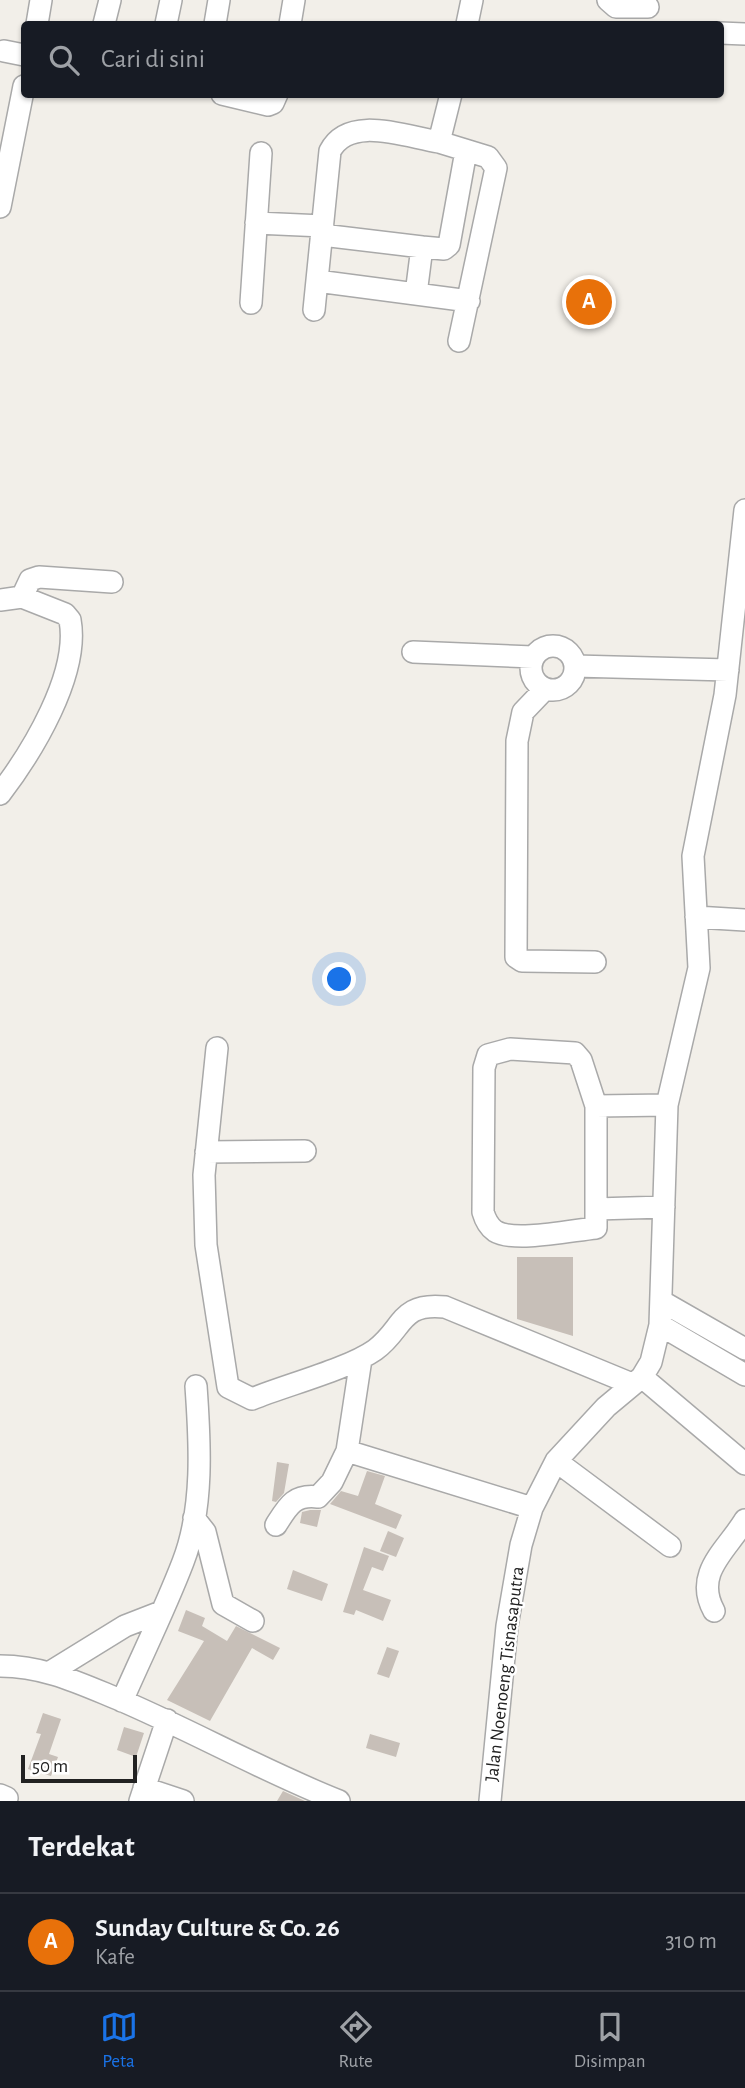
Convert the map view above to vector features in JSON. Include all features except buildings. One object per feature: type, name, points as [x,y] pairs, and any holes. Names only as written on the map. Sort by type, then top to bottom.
[{"type":"street","points":[[38,21],[41,0]]},
{"type":"street","points":[[105,21],[110,0]]},
{"type":"street","points":[[167,21],[171,0]]},
{"type":"street","points":[[216,21],[219,0]]},
{"type":"street","points":[[290,21],[293,0]]},
{"type":"street","points":[[468,21],[472,0]]},
{"type":"street","points":[[608,0],[616,7],[648,7]]},
{"type":"street","points":[[724,33],[745,34]]},
{"type":"street","points":[[0,207],[22,98]]},
{"type":"street","points":[[239,98],[268,105],[275,98]]},
{"type":"street","points":[[439,142],[450,98]]},
{"type":"street","points":[[314,310],[330,150],[337,138],[352,130],[439,142],[488,157],[496,168],[459,341]]},
{"type":"street","points":[[256,223],[444,249],[449,245],[466,151]]},
{"type":"street","points":[[251,303],[261,153]]},
{"type":"street","points":[[416,294],[422,247]]},
{"type":"street","points":[[317,281],[469,301]]},
{"type":"street","name":"Jalan Noenoeng Tisnasaputra","points":[[490,1801],[507,1626],[521,1545],[532,1508],[556,1461],[637,1380],[651,1362],[660,1325],[667,1105],[697,983],[693,856],[728,670],[745,510]]},
{"type":"street","points":[[22,597],[30,580],[39,577],[112,582]]},
{"type":"street","points":[[0,600],[22,597],[65,614],[70,620],[71,639],[60,697],[0,794]]},
{"type":"street","points":[[413,652],[533,657],[548,646],[561,648],[570,655],[575,666],[572,679],[567,685],[553,690],[545,689],[533,679],[533,657]]},
{"type":"street","points":[[575,666],[728,670]]},
{"type":"street","points":[[545,689],[523,712],[517,741],[516,957],[522,961],[595,962]]},
{"type":"street","points":[[696,917],[745,920]]},
{"type":"street","points":[[217,1048],[206,1152],[206,1245],[228,1387],[253,1399],[361,1359],[378,1348],[410,1312],[430,1306],[445,1307],[637,1380],[745,1464]]},
{"type":"street","points":[[510,1049],[568,1050],[581,1060],[596,1105],[596,1209],[596,1228],[519,1236],[498,1233],[491,1227],[482,1212],[485,1061],[488,1055],[510,1049]]},
{"type":"street","points":[[596,1105],[667,1105]]},
{"type":"street","points":[[206,1152],[305,1151]]},
{"type":"street","points":[[596,1209],[663,1208]]},
{"type":"street","points":[[661,1301],[745,1349]]},
{"type":"street","points":[[660,1325],[745,1375]]},
{"type":"street","points":[[276,1525],[291,1502],[303,1496],[318,1497],[332,1482],[347,1451],[361,1359]]},
{"type":"street","points":[[122,1701],[184,1561],[194,1518],[198,1484],[195,1386]]},
{"type":"street","points":[[347,1451],[532,1508]]},
{"type":"street","points":[[556,1461],[670,1546]]},
{"type":"street","points":[[194,1518],[205,1532],[223,1604],[253,1620]]},
{"type":"street","points":[[714,1611],[707,1588],[711,1566],[745,1520]]},
{"type":"street","points":[[52,1671],[125,1626],[161,1612]]},
{"type":"street","points":[[0,1667],[52,1671],[167,1720],[298,1785],[339,1801]]},
{"type":"street","points":[[167,1720],[142,1795],[184,1801]]},
{"type":"place","name":"Sunday Culture & Co. 26","points":[[589,302]]}]
